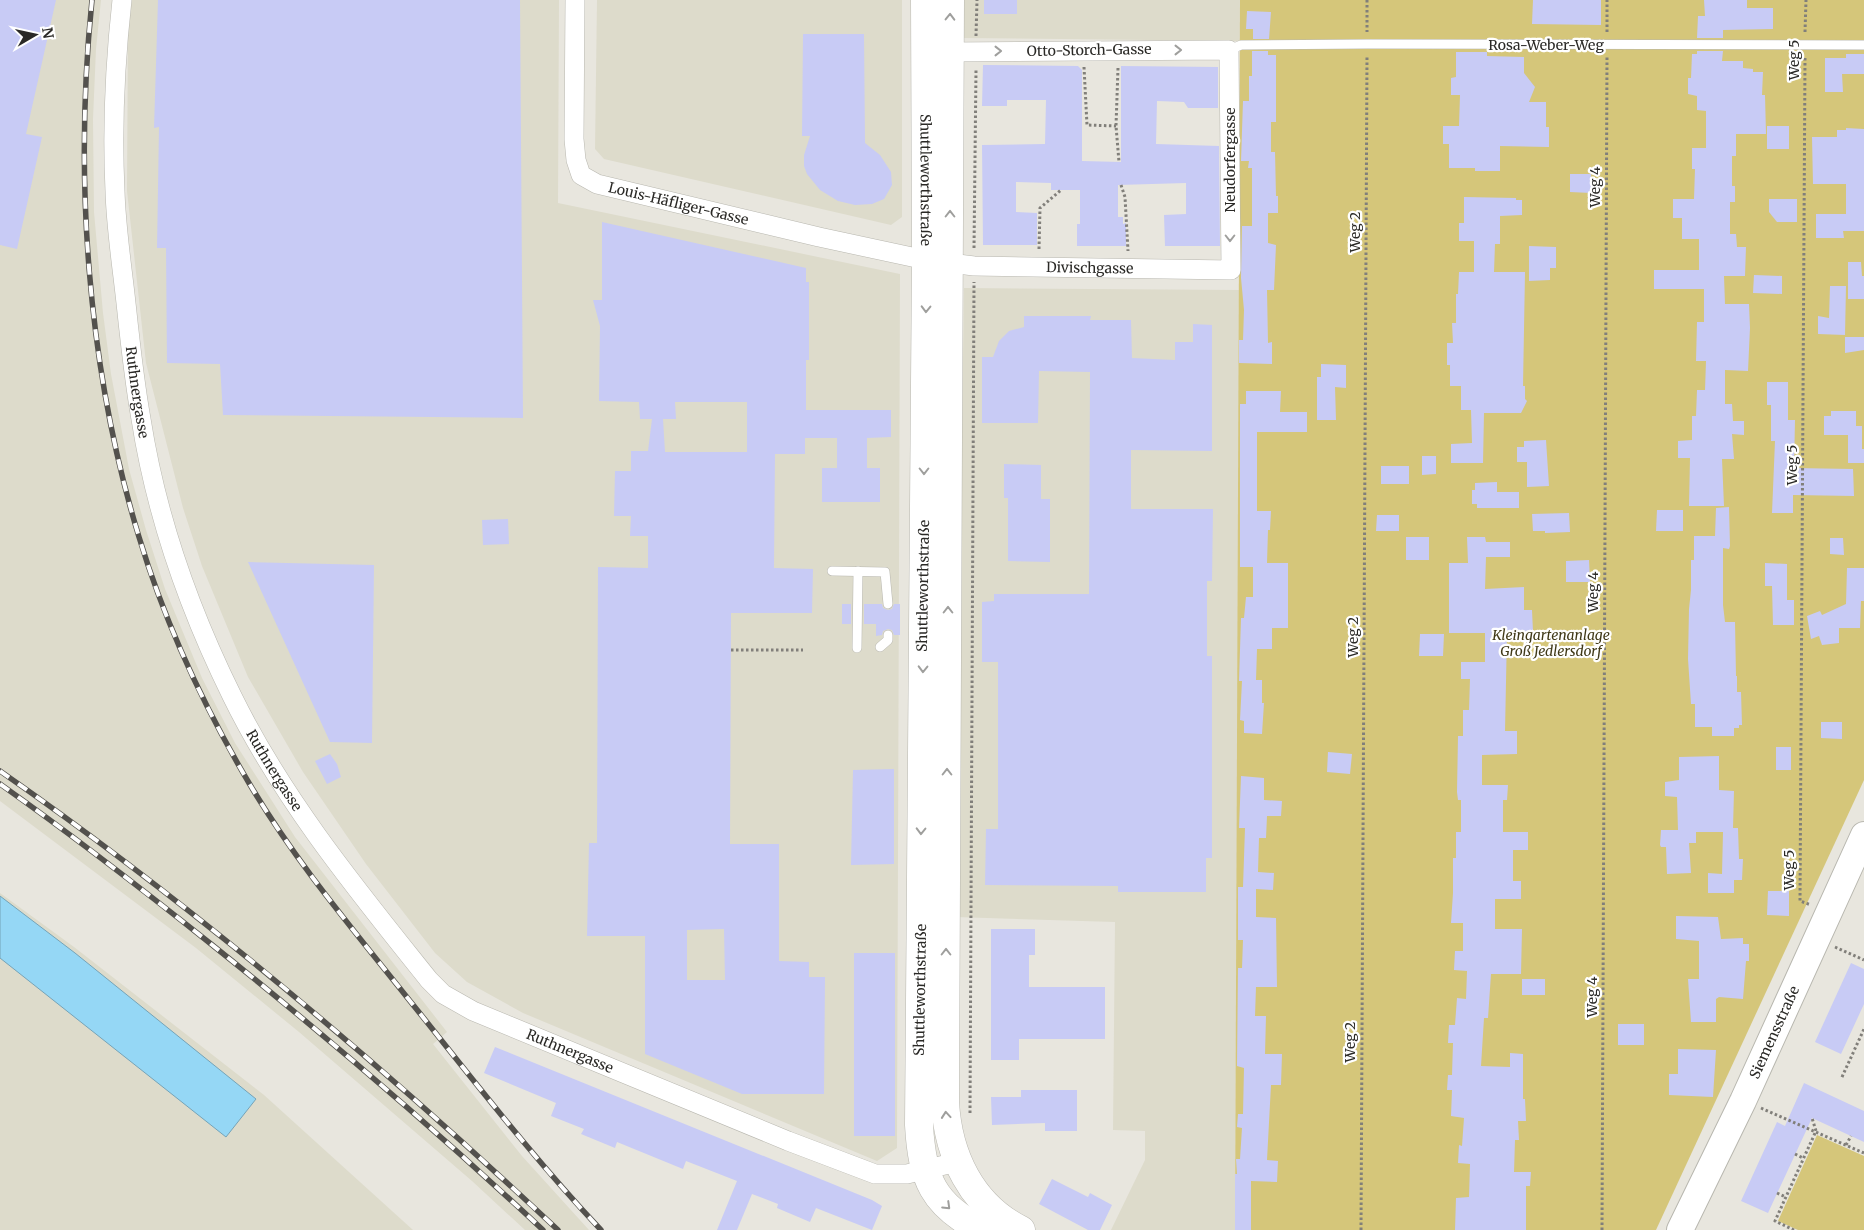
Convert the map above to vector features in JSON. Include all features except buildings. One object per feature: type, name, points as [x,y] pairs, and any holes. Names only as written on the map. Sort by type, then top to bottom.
[{"type":"main road","name":"Shuttleworthstraße","points":[[925,0],[950,263],[919,1062],[920,1138],[925,1170]]},
{"type":"main road","name":"Shuttleworthstraße","points":[[950,0],[945,1102],[949,1139],[957,1162]]},
{"type":"main road","name":"Siemensstraße","points":[[1680,1230],[1743,1101],[1864,835]]},
{"type":"main road","points":[[957,1162],[965,1177],[984,1203],[997,1215],[1021,1230]]},
{"type":"main road","points":[[925,1170],[931,1185],[942,1202],[960,1218],[982,1230]]},
{"type":"street","name":"Ruthnergasse","points":[[122,0],[116,78],[114,193],[132,357],[149,463],[184,586],[233,698],[284,788],[322,843],[429,980],[443,994],[460,1004],[512,1028],[875,1174],[907,1174],[957,1162]]},
{"type":"street","name":"Louis-Häfliger-Gasse","points":[[576,0],[574,140],[576,160],[581,175],[596,184],[614,190],[910,258],[950,263]]},
{"type":"street","name":"Otto-Storch-Gasse","points":[[950,52],[1229,50]]},
{"type":"street","name":"Neudorfergasse","points":[[1229,50],[1231,270]]},
{"type":"street","name":"Divischgasse","points":[[950,263],[1039,267],[1231,270]]},
{"type":"lane","name":"Rosa-Weber-Weg","points":[[1229,50],[1241,45],[1367,44],[1864,45]]},
{"type":"lane","points":[[832,571],[885,572],[888,604]]},
{"type":"lane","points":[[856,648],[858,571]]},
{"type":"lane","points":[[880,647],[885,644],[888,635]]},
{"type":"path","points":[[970,1118],[950,263],[976,52],[976,0]]},
{"type":"path","name":"Weg 2","points":[[1361,1230],[1367,0]]},
{"type":"path","name":"Weg 4","points":[[1602,1230],[1608,0]]},
{"type":"path","name":"Weg 5","points":[[1806,0],[1800,901],[1828,913]]},
{"type":"path","points":[[1118,50],[1116,126],[1119,162]]},
{"type":"path","points":[[1083,51],[1087,125],[1116,126]]},
{"type":"path","points":[[1121,184],[1125,197],[1129,268]]},
{"type":"path","points":[[1039,267],[1040,208],[1061,190]]},
{"type":"path","points":[[731,650],[803,650]]},
{"type":"path","points":[[1816,938],[1864,960]]},
{"type":"path","points":[[1842,1077],[1864,1029]]},
{"type":"path","points":[[1743,1101],[1864,1153]]},
{"type":"path","points":[[1794,1230],[1775,1221],[1816,1131],[1812,1118]]},
{"type":"path","points":[[1846,1145],[1851,1136]]},
{"type":"path","points":[[1795,1154],[1803,1158]]},
{"type":"path","points":[[1777,1192],[1786,1197]]},
{"type":"shaded area","points":[[0,0],[101,0],[96,49],[93,119],[94,212],[103,313],[111,374],[129,469],[146,530],[165,589],[202,678],[235,743],[295,837],[447,1032],[433,1044],[522,1156],[589,1230],[525,1230],[472,1181],[299,1032],[196,948],[0,801]]},
{"type":"shaded area","points":[[132,0],[559,0],[558,203],[900,274],[897,1148],[877,1161],[523,1013],[467,982],[435,953],[366,864],[303,772],[248,677],[202,566],[183,508],[146,363],[127,191],[128,25]]},
{"type":"shaded area","points":[[597,0],[902,0],[902,217],[891,225],[604,159],[595,149]]},
{"type":"shaded area","points":[[962,0],[1240,0],[1240,41],[962,38]]},
{"type":"shaded area","points":[[964,288],[1240,290],[1235,1230],[1111,1230],[1145,1160],[1145,1131],[1113,1130],[1115,922],[955,917]]},
{"type":"shaded area","points":[[0,893],[74,947],[264,1095],[413,1230],[0,1230]]},
{"type":"green space","name":"Kleingartenanlage Groß Jedlersdorf","points":[[1240,0],[1864,0],[1864,780],[1656,1230],[1235,1230]]},
{"type":"green space","points":[[1817,1135],[1864,1156],[1864,1230],[1798,1230],[1778,1221]]},
{"type":"water","points":[[0,896],[75,953],[256,1099],[226,1137],[0,958]]},
{"type":"railway","points":[[92,0],[84,134],[85,202],[89,271],[97,339],[107,406],[121,472],[149,569],[173,632],[201,694],[232,754],[267,813],[307,870],[482,1092],[552,1176],[601,1230]]},
{"type":"railway","points":[[0,771],[146,877],[287,990],[425,1108],[558,1230]]},
{"type":"railway","points":[[0,784],[133,883],[296,1013],[421,1120],[543,1230]]}]
